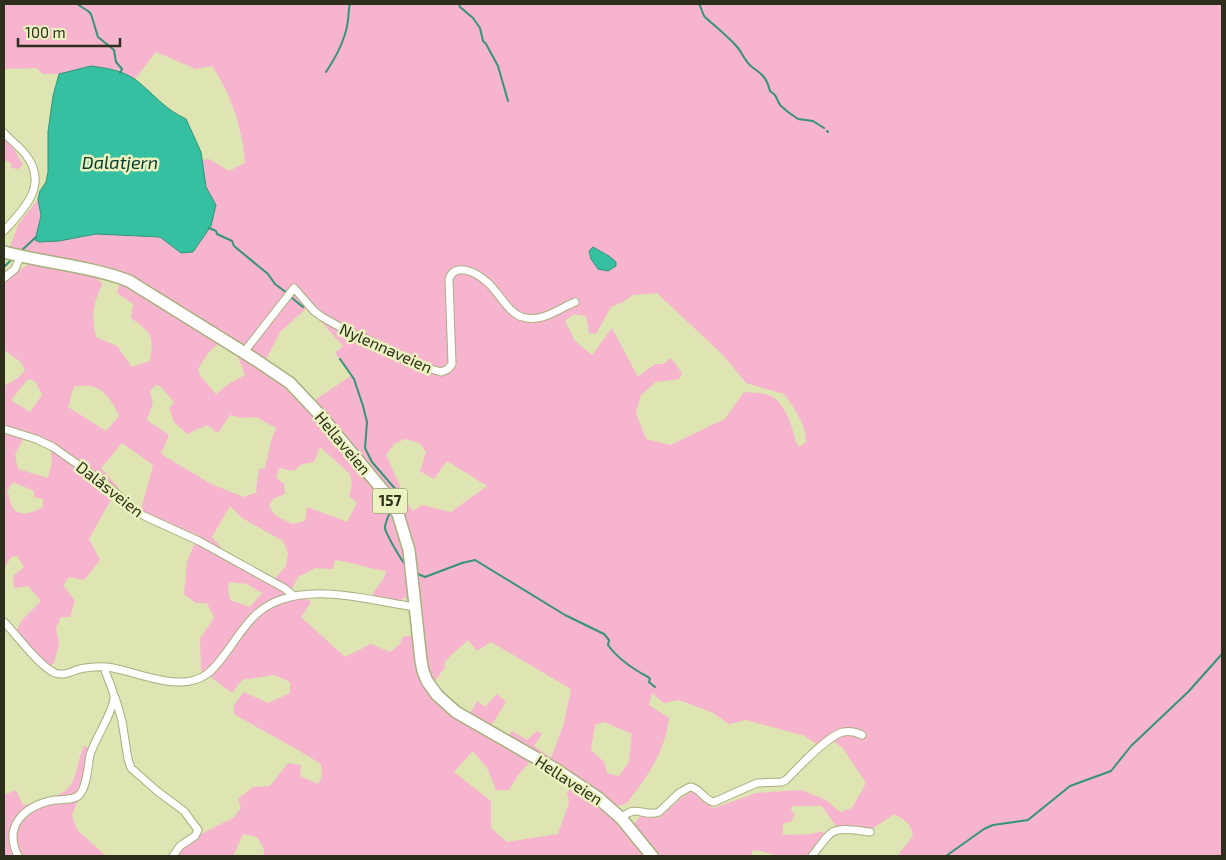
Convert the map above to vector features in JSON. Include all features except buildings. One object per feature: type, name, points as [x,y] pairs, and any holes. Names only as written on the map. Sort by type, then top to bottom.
[{"type":"main road","name":"Hellaveien","points":[[4,252],[108,274],[129,282],[244,352],[281,376],[298,390],[389,499],[398,514],[406,536],[422,666],[427,681],[442,701],[477,724],[587,789],[620,818],[652,856]]},
{"type":"street","points":[[4,133],[28,157],[36,181],[28,203],[4,232]]},
{"type":"street","points":[[4,278],[15,269],[20,256]]},
{"type":"street","name":"Nylennaveien","points":[[244,352],[294,288],[314,311],[334,324],[374,342],[409,362],[441,372],[448,369],[452,364],[449,279],[458,270],[465,269],[486,280],[514,312],[522,318],[536,319],[544,317],[575,302]]},
{"type":"street","name":"Dalåsveien","points":[[4,429],[36,439],[53,448],[104,483],[142,515],[211,547],[293,595]]},
{"type":"street","points":[[4,622],[54,672],[66,674],[86,668],[104,667],[173,681],[195,681],[209,673],[233,645],[253,615],[274,602],[293,595],[329,594],[416,607]]},
{"type":"street","points":[[104,667],[122,721],[131,768],[156,791],[184,811],[198,830],[196,836],[180,846],[173,856]]},
{"type":"street","points":[[18,856],[12,839],[13,829],[28,810],[54,800],[74,798],[81,794],[94,742],[112,707],[115,697]]},
{"type":"street","points":[[620,818],[634,810],[655,814],[679,793],[690,787],[696,788],[705,799],[714,802],[757,783],[782,782],[810,756],[840,733],[848,732],[862,735]]},
{"type":"street","points":[[812,856],[830,834],[836,831],[870,832]]},
{"type":"shaded area","points":[[4,4],[1222,4],[1222,856],[897,856],[913,836],[907,822],[894,814],[872,829],[836,826],[822,806],[792,806],[791,811],[795,814],[791,822],[783,823],[783,835],[808,834],[821,831],[827,835],[814,851],[817,856],[776,855],[762,851],[752,851],[752,856],[264,856],[264,849],[257,837],[243,834],[233,856],[174,856],[199,835],[233,818],[241,808],[238,799],[253,787],[270,786],[288,763],[301,765],[300,776],[318,784],[322,777],[321,764],[234,714],[234,705],[244,692],[268,703],[290,693],[290,682],[274,675],[242,680],[232,693],[201,670],[200,638],[214,618],[207,603],[196,603],[184,594],[187,562],[198,535],[148,515],[141,510],[153,465],[122,443],[101,468],[118,487],[89,539],[100,560],[84,580],[69,577],[63,585],[75,601],[70,617],[61,617],[56,628],[59,644],[54,663],[47,668],[13,637],[22,620],[41,601],[28,586],[14,588],[13,576],[24,567],[17,556],[11,557],[4,569],[4,386],[18,378],[25,370],[21,362],[4,350],[4,281],[29,264],[31,254],[10,247],[18,225],[38,199],[41,216],[35,239],[59,241],[96,234],[161,237],[181,253],[193,252],[211,226],[216,205],[206,187],[202,160],[209,159],[229,171],[245,163],[242,138],[235,112],[225,88],[212,66],[196,69],[156,52],[135,79],[113,69],[91,66],[59,74],[42,74],[37,68],[4,69]],"holes":[[[96,276],[120,283],[117,293],[133,304],[131,318],[150,335],[152,345],[150,361],[132,367],[117,346],[96,337],[93,315],[102,284]],[[657,293],[723,355],[746,383],[783,393],[802,422],[806,442],[799,447],[796,443],[786,414],[776,399],[765,394],[744,392],[725,419],[670,445],[646,439],[636,413],[641,395],[656,382],[679,379],[682,373],[671,358],[663,364],[655,364],[638,377],[612,328],[592,355],[575,341],[565,321],[574,314],[586,316],[589,333],[596,334],[611,307],[633,295]],[[308,307],[343,346],[335,353],[352,375],[315,400],[295,379],[266,359],[281,331]],[[214,338],[237,354],[245,375],[230,383],[216,394],[201,377],[198,369],[208,353],[218,344]],[[28,379],[35,381],[42,395],[30,412],[11,400]],[[156,385],[160,386],[174,402],[169,408],[174,422],[187,434],[207,425],[218,433],[230,415],[242,418],[256,417],[276,428],[265,468],[259,469],[257,492],[244,497],[211,484],[161,454],[169,435],[147,420],[153,403],[150,391]],[[74,386],[91,386],[101,390],[112,402],[119,416],[106,431],[68,407]],[[26,433],[50,441],[52,462],[48,478],[18,469],[15,455]],[[405,439],[419,443],[426,452],[420,471],[434,479],[447,461],[487,486],[451,512],[422,505],[413,511],[386,455],[394,444]],[[320,447],[350,474],[352,484],[349,496],[357,503],[347,522],[307,507],[305,521],[292,524],[275,515],[269,506],[273,499],[285,494],[284,484],[276,478],[279,468],[294,471],[302,464],[314,462]],[[13,482],[34,491],[34,497],[43,499],[43,507],[30,513],[17,512],[11,504],[7,492]],[[230,506],[242,518],[283,541],[288,553],[286,566],[271,583],[223,556],[224,551],[212,537]],[[335,560],[386,571],[384,578],[373,593],[373,598],[400,601],[404,597],[409,600],[413,635],[403,637],[399,645],[390,652],[371,644],[345,657],[301,617],[311,602],[292,589],[298,577],[315,568],[333,569]],[[229,582],[247,584],[262,593],[250,607],[230,600]],[[468,640],[477,651],[491,642],[571,689],[564,723],[551,758],[534,746],[542,734],[537,731],[527,740],[512,731],[508,736],[491,726],[506,702],[497,694],[485,707],[477,701],[470,714],[446,698],[434,682],[445,667],[444,664],[448,658]],[[652,693],[664,703],[679,700],[713,713],[729,724],[746,720],[805,736],[818,745],[830,739],[842,747],[866,783],[852,808],[840,812],[826,800],[801,790],[756,793],[714,808],[703,802],[693,791],[680,799],[659,818],[641,815],[634,824],[615,806],[626,804],[634,794],[654,764],[664,742],[669,718],[649,705]],[[604,722],[632,734],[629,762],[619,776],[607,773],[604,762],[591,750],[595,725]],[[473,751],[487,768],[496,790],[509,790],[518,775],[530,762],[572,785],[567,793],[569,803],[558,834],[507,842],[491,828],[491,801],[454,772]]]},
{"type":"shaded area","points":[[4,138],[11,143],[23,164],[18,169],[11,168],[11,163],[4,160]]},
{"type":"shaded area","points":[[84,746],[90,748],[87,779],[72,815],[77,830],[106,856],[4,856],[4,795],[16,790],[23,805],[43,801],[64,792],[69,788],[76,774]]},
{"type":"water","name":"Dalatjern","points":[[91,66],[114,70],[131,77],[165,106],[186,119],[201,152],[206,187],[216,205],[211,226],[193,252],[181,253],[160,237],[96,234],[59,241],[39,242],[35,240],[41,216],[38,199],[40,191],[46,182],[48,172],[48,132],[53,96],[59,74]]},
{"type":"water","points":[[593,247],[609,256],[616,262],[616,266],[608,271],[598,269],[591,259],[589,251]]},
{"type":"waterway","points":[[77,4],[91,14],[98,37],[114,50],[116,62],[122,69],[120,73]]},
{"type":"waterway","points":[[326,72],[343,40],[350,4]]},
{"type":"waterway","points":[[459,4],[480,28],[483,41],[498,66],[508,101]]},
{"type":"waterway","points":[[699,4],[705,17],[731,40],[748,63],[764,77],[770,91],[775,95],[780,105],[798,119],[813,121],[824,128]]},
{"type":"waterway","points":[[209,228],[232,241],[234,246],[268,274],[275,284],[287,293]]},
{"type":"waterway","points":[[21,251],[36,237]]},
{"type":"waterway","points":[[4,267],[12,259]]},
{"type":"waterway","points":[[292,298],[303,307]]},
{"type":"waterway","points":[[340,359],[354,379],[363,406],[367,422],[365,448],[372,462],[397,491],[396,498]]},
{"type":"waterway","points":[[390,512],[385,528],[405,564]]},
{"type":"waterway","points":[[418,574],[425,577],[475,560],[565,615],[604,634],[609,640],[608,645],[616,655],[648,677],[650,679],[649,682],[655,687]]},
{"type":"waterway","points":[[946,856],[984,829],[993,825],[1028,820],[1070,786],[1111,771],[1131,746],[1188,692],[1222,654]]}]
